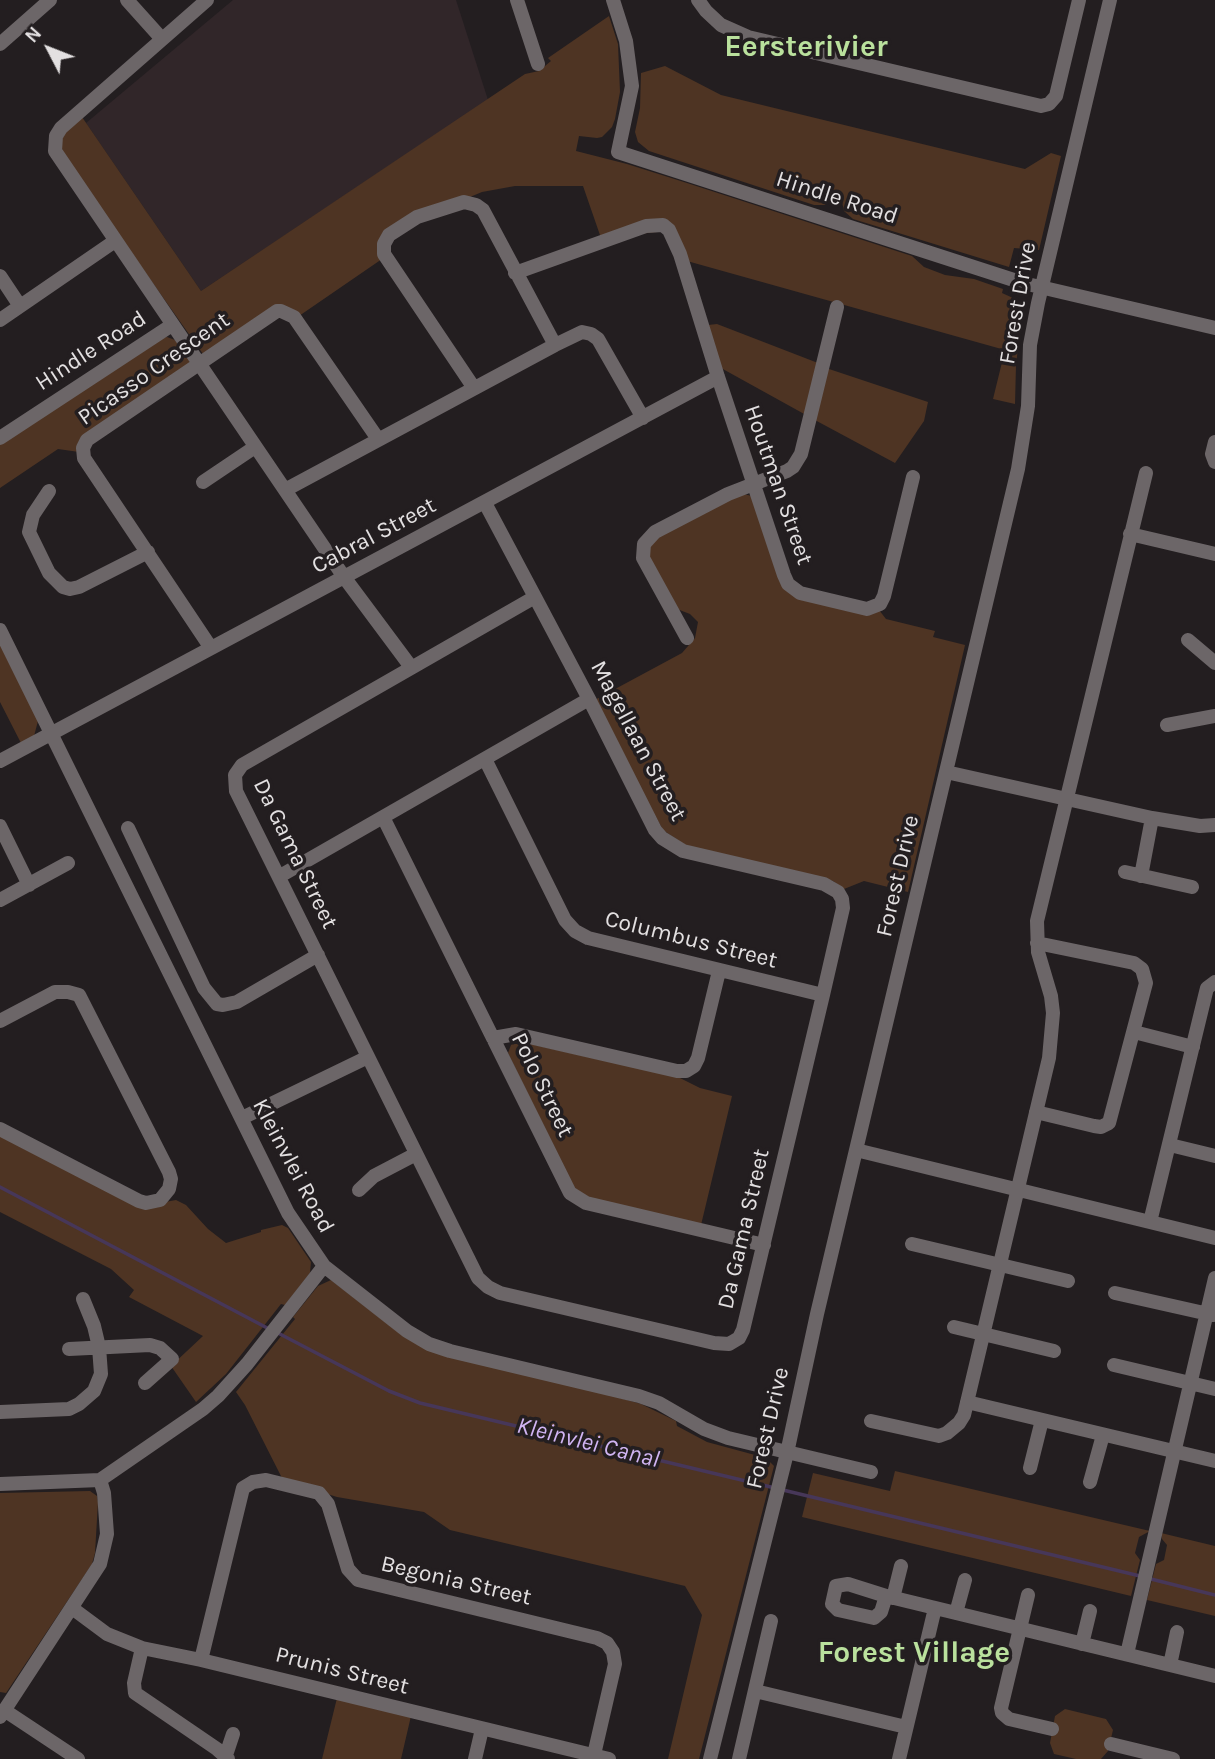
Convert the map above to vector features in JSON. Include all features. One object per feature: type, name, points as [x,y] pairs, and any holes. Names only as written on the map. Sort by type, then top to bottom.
[{"type":"street","points":[[3,35],[50,0]]},
{"type":"street","points":[[127,0],[162,39]]},
{"type":"street","points":[[207,0],[61,128],[54,141],[57,156],[344,578],[411,667]]},
{"type":"street","points":[[517,0],[538,64]]},
{"type":"street","name":"Hindle Road","points":[[613,0],[626,41],[632,86],[618,152],[1041,287],[1215,328]]},
{"type":"street","points":[[698,0],[722,25],[748,37],[1041,106],[1049,104],[1056,96],[1079,0]]},
{"type":"street","name":"Forest Drive","points":[[710,1759],[787,1453],[856,1150],[1018,470],[1028,406],[1030,345],[1041,287],[1110,0]]},
{"type":"street","points":[[474,388],[386,258],[384,244],[389,235],[417,217],[456,204],[471,203],[483,210],[555,345]]},
{"type":"street","name":"Houtman Street","points":[[515,273],[646,226],[663,225],[674,236],[788,584],[800,593],[867,609],[876,607],[884,596],[913,477]]},
{"type":"street","points":[[0,320],[115,241]]},
{"type":"street","points":[[0,276],[20,306]]},
{"type":"street","points":[[687,638],[643,558],[644,544],[655,532],[753,483],[787,471],[798,460],[837,307]]},
{"type":"street","name":"Picasso Crescent","points":[[211,648],[83,458],[83,448],[92,436],[277,311],[285,311],[294,317],[378,439]]},
{"type":"street","name":"Hindle Road","points":[[0,438],[172,325]]},
{"type":"street","points":[[285,490],[582,332],[596,336],[643,418]]},
{"type":"street","name":"Cabral Street","points":[[0,761],[718,377]]},
{"type":"street","points":[[1215,442],[1212,454],[1215,462]]},
{"type":"street","points":[[203,482],[255,447]]},
{"type":"street","points":[[872,1421],[942,1436],[963,1419],[1049,1058],[1053,1013],[1036,930],[1065,800],[1146,473]]},
{"type":"street","points":[[49,491],[33,515],[29,531],[49,573],[63,587],[79,587],[148,552]]},
{"type":"street","name":"Magellaan Street","points":[[485,503],[655,830],[662,838],[683,851],[824,884],[838,892]]},
{"type":"street","points":[[1130,534],[1215,554]]},
{"type":"street","name":"Da Gama Street","points":[[535,597],[252,758],[242,765],[235,775],[236,791],[474,1272],[488,1287],[500,1293],[714,1343],[729,1344],[739,1338],[764,1245],[843,908],[838,892]]},
{"type":"street","name":"Kleinvlei Road","points":[[0,630],[288,1213],[324,1266],[407,1331],[429,1344],[639,1396],[659,1403],[715,1433],[870,1472]]},
{"type":"street","points":[[1188,640],[1215,663]]},
{"type":"street","points":[[280,876],[589,699]]},
{"type":"street","points":[[1167,725],[1215,716]]},
{"type":"street","name":"Columbus Street","points":[[485,759],[565,920],[575,931],[588,938],[823,995]]},
{"type":"street","points":[[946,772],[1152,818],[1200,826],[1215,825]]},
{"type":"street","name":"Polo Street","points":[[383,817],[567,1188],[574,1196],[586,1203],[764,1245]]},
{"type":"street","points":[[1142,876],[1152,818]]},
{"type":"street","points":[[0,826],[29,885]]},
{"type":"street","points":[[128,828],[204,988],[217,1003],[228,1005],[237,1002],[318,955]]},
{"type":"street","points":[[0,900],[68,863]]},
{"type":"street","points":[[1125,872],[1192,887]]},
{"type":"street","points":[[1036,1112],[1094,1126],[1101,1127],[1109,1123],[1146,983],[1145,974],[1139,966],[1085,951],[1037,943]]},
{"type":"street","points":[[493,1038],[516,1034],[677,1071],[686,1070],[694,1066],[698,1058],[719,971]]},
{"type":"street","points":[[1150,1222],[1207,988],[1215,982]]},
{"type":"street","points":[[0,1021],[55,992],[68,992],[79,996],[169,1172],[170,1185],[165,1195],[155,1202],[139,1201],[0,1129]]},
{"type":"street","points":[[1134,1032],[1193,1047]]},
{"type":"street","points":[[242,1118],[368,1057]]},
{"type":"street","points":[[1170,1145],[1215,1156]]},
{"type":"street","points":[[856,1150],[1215,1238]]},
{"type":"street","points":[[359,1190],[374,1176],[416,1154]]},
{"type":"street","points":[[912,1244],[1068,1281]]},
{"type":"street","points":[[0,1484],[100,1480],[203,1409],[235,1379],[324,1266]]},
{"type":"street","points":[[1127,1654],[1190,1384],[1211,1315],[1215,1278]]},
{"type":"street","points":[[1115,1293],[1211,1315]]},
{"type":"street","points":[[0,1412],[62,1411],[79,1404],[94,1391],[99,1381],[99,1347],[83,1299]]},
{"type":"street","points":[[954,1326],[1054,1351]]},
{"type":"street","points":[[69,1349],[150,1345],[163,1350],[172,1359],[145,1383]]},
{"type":"street","points":[[1114,1365],[1215,1389]]},
{"type":"street","points":[[967,1402],[1215,1461]]},
{"type":"street","points":[[1030,1468],[1042,1420]]},
{"type":"street","points":[[1090,1482],[1102,1435]]},
{"type":"street","points":[[78,1759],[2,1714],[96,1573],[106,1544],[106,1504],[100,1480]]},
{"type":"street","name":"Begonia Street","points":[[201,1660],[243,1488],[253,1482],[266,1480],[319,1493],[328,1504],[348,1569],[358,1580],[597,1638],[607,1643],[613,1652],[615,1664],[593,1757]]},
{"type":"street","points":[[901,1566],[890,1597],[1215,1676]]},
{"type":"street","points":[[956,1613],[965,1580]]},
{"type":"street","points":[[1028,1595],[1001,1707],[1002,1713],[1009,1719],[1052,1729]]},
{"type":"street","name":"Prunis Street","points":[[72,1608],[107,1634],[142,1648],[609,1759]]},
{"type":"street","points":[[899,1759],[935,1608]]},
{"type":"street","points":[[1082,1644],[1090,1611]]},
{"type":"street","points":[[739,1759],[771,1621]]},
{"type":"street","points":[[1170,1665],[1177,1632]]},
{"type":"street","points":[[142,1648],[134,1683],[135,1693],[227,1757],[233,1734]]},
{"type":"street","points":[[755,1691],[906,1727]]},
{"type":"street","points":[[475,1759],[482,1728]]},
{"type":"street","points":[[1111,1744],[1173,1759]]},
{"type":"shaded area","points":[[233,0],[456,0],[488,100],[201,291],[86,123]]},
{"type":"shaded area","points":[[609,16],[618,44],[620,92],[615,119],[612,127],[602,137],[579,136],[576,151],[627,164],[912,256],[924,267],[945,275],[974,279],[1003,289],[1002,293],[1013,298],[1018,319],[1021,321],[1015,404],[993,399],[1005,350],[687,261],[676,230],[601,238],[583,186],[515,186],[482,192],[388,231],[382,259],[299,316],[292,310],[203,354],[63,156],[61,141],[65,133],[82,117],[201,291],[525,74],[539,71],[551,61],[548,58]]},
{"type":"shaded area","points":[[665,66],[721,95],[1025,169],[1051,153],[1061,156],[1039,250],[1014,248],[1009,267],[853,219],[844,211],[841,197],[834,195],[825,205],[814,205],[649,151],[638,142],[635,132],[640,108],[641,73]]},
{"type":"shaded area","points":[[717,324],[818,363],[806,415],[721,368],[708,325]]},
{"type":"shaded area","points":[[159,338],[175,340],[190,360],[189,365],[79,452],[58,449],[0,488],[0,444]]},
{"type":"shaded area","points":[[826,368],[928,402],[924,421],[895,463],[813,419]]},
{"type":"shaded area","points":[[739,493],[752,496],[783,583],[879,610],[886,619],[935,631],[933,637],[965,645],[908,892],[864,881],[844,889],[833,881],[685,845],[663,830],[591,702],[682,653],[695,638],[698,622],[690,614],[677,609],[648,560],[650,541]]},
{"type":"shaded area","points":[[0,644],[38,721],[34,736],[22,745],[0,702]]},
{"type":"shaded area","points":[[517,1041],[678,1077],[700,1088],[732,1096],[701,1225],[585,1198],[575,1192],[508,1053],[511,1045]]},
{"type":"shaded area","points":[[0,1135],[138,1207],[176,1200],[186,1205],[208,1229],[226,1243],[282,1225],[288,1228],[311,1262],[310,1273],[285,1305],[281,1304],[226,1374],[196,1402],[171,1366],[203,1336],[129,1297],[134,1290],[111,1269],[0,1212]]},
{"type":"shaded area","points":[[331,1280],[402,1335],[641,1404],[676,1421],[677,1426],[707,1442],[766,1458],[774,1466],[699,1759],[668,1759],[702,1615],[685,1586],[450,1530],[424,1512],[337,1497],[283,1480],[236,1392],[318,1286]]},
{"type":"shaded area","points":[[895,1471],[1150,1531],[1139,1537],[1135,1553],[1140,1560],[1131,1596],[802,1517],[813,1473],[890,1491]]},
{"type":"shaded area","points":[[90,1491],[97,1496],[98,1502],[92,1564],[6,1693],[0,1692],[0,1493]]},
{"type":"shaded area","points":[[1161,1533],[1215,1546],[1215,1616],[1147,1600],[1156,1564],[1164,1560],[1167,1545]]},
{"type":"shaded area","points":[[337,1698],[411,1716],[401,1759],[322,1759]]},
{"type":"shaded area","points":[[1065,1709],[1106,1719],[1113,1730],[1108,1751],[1101,1759],[1076,1759],[1054,1754],[1050,1743],[1055,1716]]},
{"type":"waterway","name":"Kleinvlei Canal","points":[[0,1187],[271,1330]]},
{"type":"waterway","name":"Kleinvlei Canal","points":[[278,1333],[389,1391],[420,1403],[775,1488]]},
{"type":"waterway","name":"Kleinvlei Canal","points":[[783,1490],[1140,1576]]},
{"type":"waterway","name":"Kleinvlei Canal","points":[[1147,1578],[1215,1595]]},
{"type":"district","name":"Eersterivier","points":[[806,47]]},
{"type":"district","name":"Forest Village","points":[[914,1653]]}]
